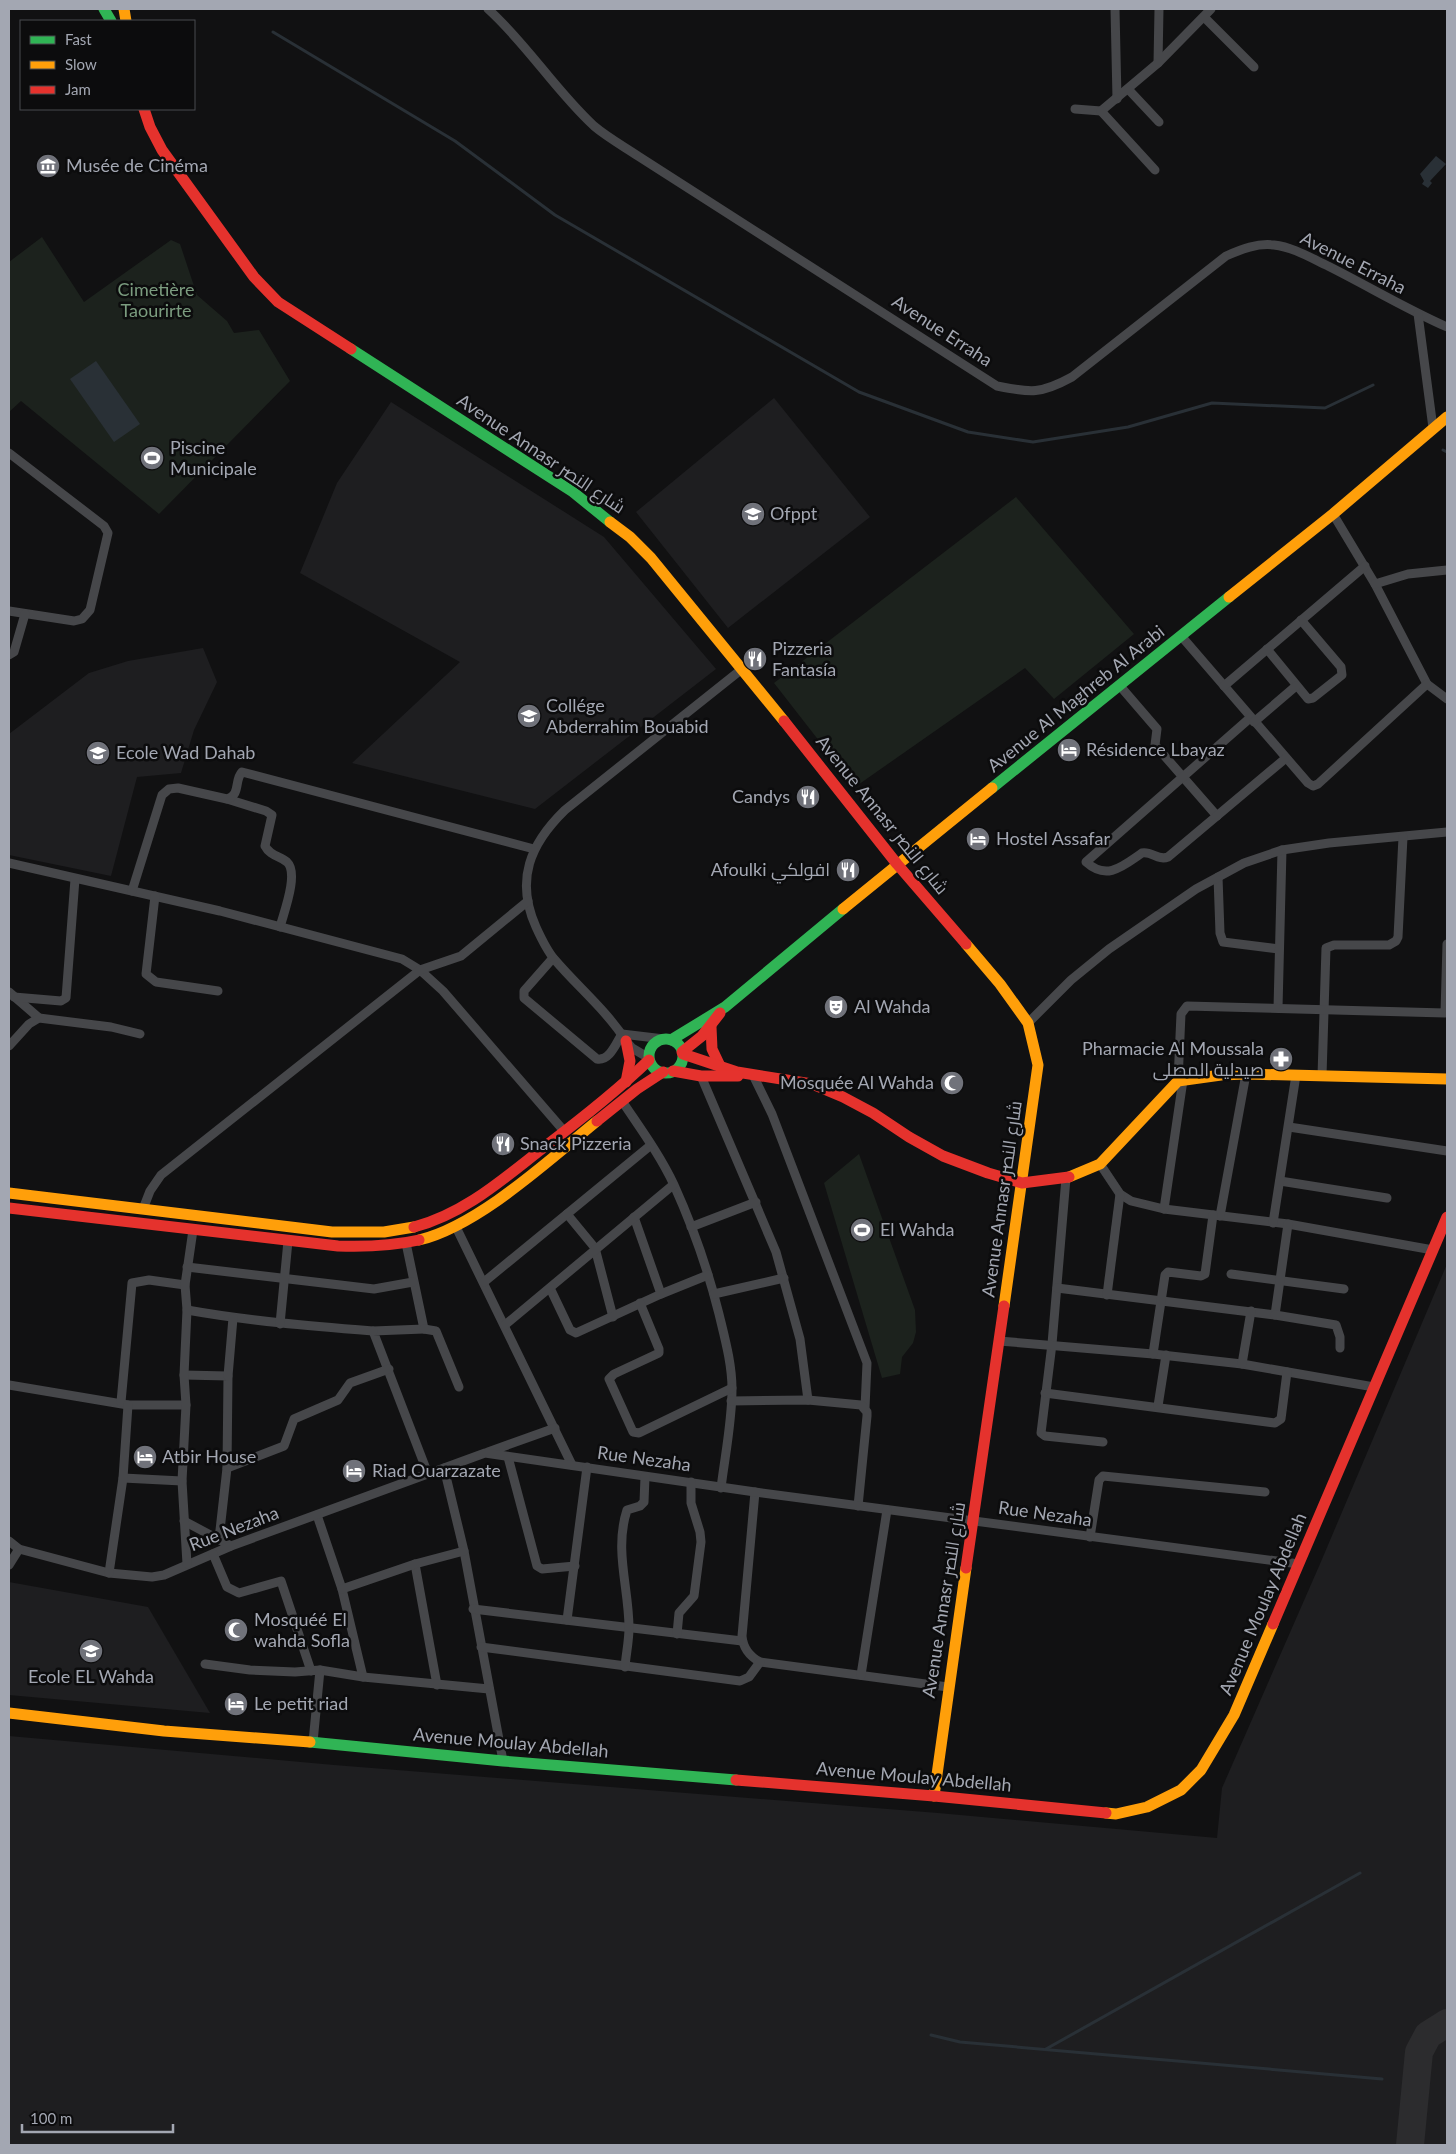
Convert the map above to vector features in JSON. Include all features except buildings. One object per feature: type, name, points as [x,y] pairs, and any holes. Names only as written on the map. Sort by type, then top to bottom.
[{"type":"main road","points":[[104,9],[110,20]]},
{"type":"main road","name":"Avenue Annasr شارع النصر","points":[[144,110],[150,127],[162,150],[254,277],[278,302],[601,512],[651,558],[897,864],[1000,984],[1028,1024],[1034,1042],[1038,1066],[948,1687],[934,1796]]},
{"type":"main road","name":"Avenue Al Maghreb Al Arabi","points":[[668,1039],[725,1007],[897,864],[1333,514],[1447,417]]},
{"type":"main road","name":"Avenue Al Maghreb Al Arabi","points":[[682,1053],[711,1027],[725,1007]]},
{"type":"main road","points":[[711,1027],[710,1044],[721,1068]]},
{"type":"main road","points":[[624,1037],[630,1061],[626,1082]]},
{"type":"main road","points":[[9,1193],[352,1233],[380,1233],[412,1228],[447,1216],[470,1203],[626,1082],[649,1059],[651,1048],[659,1040],[668,1039],[678,1044],[682,1053],[680,1064],[622,1101],[481,1213],[456,1227],[406,1243],[379,1247],[351,1247],[9,1208]]},
{"type":"main road","points":[[682,1053],[721,1068],[820,1087],[873,1112],[908,1137],[943,1156],[988,1173],[1022,1183],[1066,1178],[1100,1164],[1180,1081],[1221,1075],[1246,1074],[1447,1079]]},
{"type":"main road","points":[[649,1059],[654,1068],[668,1072],[701,1076],[753,1075]]},
{"type":"main road","points":[[179,1228],[180,1214]]},
{"type":"main road","points":[[196,1230],[201,1216]]},
{"type":"main road","name":"Avenue Moulay Abdellah","points":[[9,1714],[164,1731],[313,1742],[504,1761],[934,1796],[1116,1814],[1148,1807],[1181,1790],[1201,1770],[1234,1715],[1447,1217]]},
{"type":"street","name":"Avenue Erraha","points":[[488,9],[507,26],[572,104],[595,127],[997,386],[1029,392],[1056,386],[1072,377],[1226,256],[1248,246],[1274,245],[1292,249],[1447,327]]},
{"type":"street","points":[[1115,9],[1117,99]]},
{"type":"street","points":[[1158,63],[1159,9]]},
{"type":"street","points":[[1075,109],[1101,111],[1158,63],[1211,9]]},
{"type":"street","points":[[1204,18],[1254,67]]},
{"type":"street","points":[[1128,89],[1159,122]]},
{"type":"street","points":[[1101,111],[1155,170]]},
{"type":"street","name":"Avenue Erraha","points":[[1418,314],[1432,428]]},
{"type":"street","points":[[9,454],[104,526],[108,533],[90,610],[86,616],[74,620],[9,611]]},
{"type":"street","points":[[1333,514],[1375,584],[1427,684],[1447,700]]},
{"type":"street","points":[[1224,686],[1365,566]]},
{"type":"street","points":[[1375,584],[1408,574],[1432,570],[1447,570]]},
{"type":"street","points":[[9,655],[14,652],[25,614]]},
{"type":"street","points":[[1267,650],[1305,697],[1311,699],[1343,672],[1341,667],[1301,620]]},
{"type":"street","points":[[1182,637],[1308,783],[1315,786],[1427,684]]},
{"type":"street","points":[[649,1059],[632,1048],[553,958],[541,938],[531,915],[528,901],[527,876],[534,849],[543,834],[565,810],[742,669]]},
{"type":"street","points":[[1120,686],[1157,728],[1155,745],[1217,816]]},
{"type":"street","points":[[1286,758],[1164,858],[1145,852],[1119,868],[1110,871],[1092,868],[1086,862],[1182,777],[1296,686]]},
{"type":"street","points":[[227,799],[236,794],[239,774],[246,772],[534,849]]},
{"type":"street","points":[[132,891],[162,795],[169,789],[178,788],[227,799],[266,811],[272,815],[265,846],[269,853],[287,862],[293,874],[280,927]]},
{"type":"street","points":[[1028,1024],[1071,980],[1109,949],[1196,889],[1244,863],[1282,850],[1328,843],[1404,838],[1447,832]]},
{"type":"street","points":[[1322,1076],[1326,948],[1328,946],[1389,945],[1396,941],[1398,937],[1404,838]]},
{"type":"street","points":[[1278,1008],[1282,850]]},
{"type":"street","points":[[9,864],[155,896],[402,959],[420,970],[443,991],[564,1131]]},
{"type":"street","points":[[1218,877],[1220,933],[1223,942],[1279,949]]},
{"type":"street","points":[[11,994],[61,1001],[66,998],[75,879]]},
{"type":"street","points":[[155,896],[146,974],[156,982],[218,992]]},
{"type":"street","points":[[144,1209],[150,1191],[161,1175],[420,970],[461,956],[528,901]]},
{"type":"street","points":[[1164,1208],[1180,1081],[1181,1014],[1184,1008],[1187,1006],[1446,1013],[1447,944]]},
{"type":"street","points":[[553,958],[524,990],[524,998],[597,1058],[601,1059],[608,1056],[624,1037]]},
{"type":"street","points":[[11,994],[39,1018],[111,1027],[140,1034]]},
{"type":"street","points":[[9,1046],[29,1024],[39,1018]]},
{"type":"street","points":[[624,1037],[668,1039]]},
{"type":"street","points":[[1153,1354],[1166,1273],[1200,1276],[1205,1274],[1246,1074]]},
{"type":"street","points":[[753,1075],[772,1114],[867,1363],[865,1408],[867,1416],[858,1506]]},
{"type":"street","points":[[1273,1223],[1296,1075]]},
{"type":"street","points":[[701,1076],[769,1233],[784,1278],[800,1339],[808,1400]]},
{"type":"street","points":[[622,1101],[674,1184],[691,1226],[714,1294],[727,1345],[732,1388],[721,1488]]},
{"type":"street","points":[[1288,1127],[1447,1151]]},
{"type":"street","points":[[484,1282],[651,1145]]},
{"type":"street","points":[[1100,1164],[1120,1194],[1131,1201],[1164,1208],[1288,1224],[1433,1250]]},
{"type":"street","points":[[1066,1178],[1052,1344],[1041,1429],[1043,1436],[1103,1442]]},
{"type":"street","points":[[1280,1182],[1387,1198]]},
{"type":"street","points":[[505,1325],[674,1184]]},
{"type":"street","points":[[1108,1295],[1120,1194]]},
{"type":"street","points":[[691,1226],[756,1202]]},
{"type":"street","points":[[567,1214],[595,1248],[613,1317]]},
{"type":"street","points":[[634,1218],[661,1294]]},
{"type":"street","points":[[1275,1315],[1288,1224]]},
{"type":"street","points":[[456,1227],[572,1465]]},
{"type":"street","points":[[187,1564],[182,1481],[186,1405],[184,1375],[187,1310],[185,1285],[187,1267],[196,1230]]},
{"type":"street","points":[[280,1324],[288,1241]]},
{"type":"street","points":[[406,1243],[424,1329]]},
{"type":"street","points":[[187,1267],[374,1289],[413,1282]]},
{"type":"street","points":[[1231,1274],[1344,1289]]},
{"type":"street","points":[[550,1288],[570,1330],[578,1333],[640,1303],[708,1275]]},
{"type":"street","points":[[714,1294],[784,1278]]},
{"type":"street","points":[[109,1573],[123,1478],[132,1283],[149,1280],[185,1285]]},
{"type":"street","points":[[1057,1288],[1275,1315],[1336,1325],[1340,1337],[1340,1348]]},
{"type":"street","points":[[640,1303],[659,1353],[614,1374],[609,1379],[633,1432],[639,1434],[732,1388]]},
{"type":"street","points":[[187,1310],[280,1324],[373,1330],[424,1329],[436,1331],[459,1387]]},
{"type":"street","points":[[1242,1364],[1251,1312]]},
{"type":"street","points":[[219,1539],[227,1468],[228,1376],[233,1318]]},
{"type":"street","points":[[373,1330],[428,1474]]},
{"type":"street","points":[[999,1341],[1052,1344],[1242,1364],[1374,1387]]},
{"type":"street","points":[[1158,1406],[1166,1355]]},
{"type":"street","points":[[227,1468],[284,1446],[294,1419],[338,1400],[350,1383],[389,1368]]},
{"type":"street","points":[[1045,1392],[1278,1422],[1281,1419],[1287,1372]]},
{"type":"street","points":[[184,1375],[228,1376]]},
{"type":"street","points":[[9,1385],[125,1404],[186,1405]]},
{"type":"street","points":[[732,1401],[808,1400],[861,1405],[865,1408]]},
{"type":"street","points":[[485,1453],[555,1428]]},
{"type":"street","name":"Rue Nezaha","points":[[9,1541],[19,1549],[109,1573],[152,1578],[164,1575],[231,1546],[485,1453],[691,1482],[721,1488],[1299,1564]]},
{"type":"street","points":[[508,1456],[537,1566],[542,1569],[575,1566]]},
{"type":"street","points":[[567,1620],[587,1467]]},
{"type":"street","points":[[444,1468],[464,1551],[473,1608],[504,1761]]},
{"type":"street","points":[[1090,1537],[1099,1480],[1103,1476],[1265,1492]]},
{"type":"street","points":[[625,1667],[629,1628],[620,1550],[623,1523],[627,1510],[640,1506],[644,1502],[645,1477]]},
{"type":"street","points":[[123,1478],[182,1481]]},
{"type":"street","points":[[677,1634],[679,1613],[694,1596],[701,1542],[700,1532],[691,1503],[691,1482]]},
{"type":"street","points":[[754,1492],[742,1641],[748,1654],[760,1662],[948,1687]]},
{"type":"street","points":[[861,1675],[886,1510]]},
{"type":"street","points":[[317,1515],[342,1589],[362,1677]]},
{"type":"street","points":[[184,1520],[231,1546]]},
{"type":"street","points":[[9,1565],[19,1549]]},
{"type":"street","points":[[342,1589],[415,1564],[464,1551]]},
{"type":"street","points":[[213,1554],[226,1587],[239,1593],[281,1582],[316,1670],[313,1742]]},
{"type":"street","points":[[415,1564],[437,1685]]},
{"type":"street","points":[[473,1608],[742,1641]]},
{"type":"street","points":[[481,1647],[740,1681],[750,1677],[760,1662]]},
{"type":"street","points":[[205,1664],[250,1670],[295,1672],[316,1670],[362,1677],[490,1689]]},
{"type":"shaded area","points":[[1436,156],[1446,164],[1430,181],[1432,183],[1428,188],[1422,184],[1424,181],[1420,174]]},
{"type":"shaded area","points":[[96,361],[140,424],[114,442],[70,379]]},
{"type":"shaded area","name":"Ofppt","points":[[774,398],[870,517],[728,628],[636,512]]},
{"type":"shaded area","points":[[391,402],[604,537],[716,669],[535,809],[352,763],[460,662],[300,573],[337,483]]},
{"type":"shaded area","name":"Ecole Wad Dahab","points":[[203,648],[217,682],[194,730],[181,773],[137,777],[111,876],[9,855],[9,734],[89,673],[128,661]]},
{"type":"shaded area","points":[[1447,1264],[1447,2145],[9,2145],[9,1736],[334,1765],[938,1813],[1217,1838],[1222,1788],[1320,1564]]},
{"type":"shaded area","name":"Ecole EL Wahda","points":[[9,1582],[148,1607],[210,1713],[9,1695]]},
{"type":"green space","name":"Piscine Municipale","points":[[42,237],[84,302],[171,240],[180,244],[197,295],[227,321],[234,333],[259,330],[290,381],[159,514],[21,401],[9,412],[9,262]]},
{"type":"green space","points":[[1016,497],[1134,634],[1054,699],[1025,668],[855,787],[774,683]]},
{"type":"green space","name":"El Wahda","points":[[859,1154],[915,1310],[916,1332],[913,1343],[902,1357],[900,1374],[882,1378],[824,1183]]},
{"type":"waterway","points":[[273,32],[455,141],[555,215],[859,392],[968,432],[1033,442],[1128,427],[1212,403],[1325,408],[1373,385]]},
{"type":"waterway","points":[[1443,450],[1447,452]]},
{"type":"waterway","points":[[1046,2049],[1360,1873]]},
{"type":"waterway","points":[[931,2035],[960,2042],[1382,2079]]},
{"type":"taxiway","points":[[1410,2145],[1419,2052],[1428,2035],[1447,2023]]},
{"type":"traffic: fast","points":[[104,9],[110,20]]},
{"type":"traffic: fast","points":[[351,349],[573,492],[610,522]]},
{"type":"traffic: fast","points":[[992,788],[1229,597]]},
{"type":"traffic: fast","points":[[671,1040],[725,1007],[843,909]]},
{"type":"traffic: fast","points":[[666,1039],[678,1044],[683,1056],[678,1068],[666,1073],[654,1068],[649,1056],[654,1044],[666,1039]]},
{"type":"traffic: fast","points":[[310,1742],[503,1761],[736,1780]]},
{"type":"traffic: slow","points":[[124,9],[126,20]]},
{"type":"traffic: slow","points":[[1229,597],[1333,514],[1447,417]]},
{"type":"traffic: slow","points":[[610,522],[630,537],[651,558],[784,721]]},
{"type":"traffic: slow","points":[[843,909],[992,788]]},
{"type":"traffic: slow","points":[[966,944],[1000,984],[1028,1023],[1038,1065],[1004,1306]]},
{"type":"traffic: slow","points":[[1069,1177],[1100,1164],[1178,1081],[1221,1075],[1246,1074],[1447,1079]]},
{"type":"traffic: slow","points":[[419,1240],[465,1221],[489,1206],[535,1172],[597,1121]]},
{"type":"traffic: slow","points":[[9,1193],[332,1232],[384,1232],[414,1227]]},
{"type":"traffic: slow","points":[[934,1796],[966,1568]]},
{"type":"traffic: slow","points":[[1106,1813],[1116,1814],[1147,1807],[1181,1790],[1201,1770],[1234,1715],[1273,1624]]},
{"type":"traffic: slow","points":[[9,1713],[164,1731],[310,1742]]},
{"type":"traffic: jam","points":[[144,110],[150,127],[162,150],[254,277],[278,302],[351,349]]},
{"type":"traffic: jam","points":[[784,721],[897,864],[966,944]]},
{"type":"traffic: jam","points":[[682,1052],[702,1036],[720,1013]]},
{"type":"traffic: jam","points":[[711,1027],[712,1049],[721,1068]]},
{"type":"traffic: jam","points":[[626,1041],[630,1061],[626,1082]]},
{"type":"traffic: jam","points":[[683,1054],[737,1072],[812,1084],[843,1097],[873,1113],[909,1137],[943,1156],[988,1173],[1022,1183],[1069,1177]]},
{"type":"traffic: jam","points":[[414,1227],[450,1214],[513,1172],[598,1106],[649,1060]]},
{"type":"traffic: jam","points":[[673,1071],[701,1076],[738,1076]]},
{"type":"traffic: jam","points":[[597,1121],[637,1089],[663,1072]]},
{"type":"traffic: jam","points":[[9,1208],[338,1246],[379,1246],[419,1240]]},
{"type":"traffic: jam","points":[[1273,1624],[1447,1217]]},
{"type":"traffic: jam","points":[[966,1568],[1004,1306]]},
{"type":"traffic: jam","points":[[736,1780],[934,1796],[1106,1813]]},
{"type":"place","name":"Musée de Cinéma","points":[[48,166]]},
{"type":"place","name":"Piscine Municipale","points":[[152,458]]},
{"type":"place","name":"Ofppt","points":[[753,514]]},
{"type":"place","name":"Pizzeria Fantasía","points":[[755,659]]},
{"type":"place","name":"Collége Abderrahim Bouabid","points":[[529,716]]},
{"type":"place","name":"Résidence Lbayaz","points":[[1069,750]]},
{"type":"place","name":"Ecole Wad Dahab","points":[[98,753]]},
{"type":"place","name":"Candys","points":[[808,797]]},
{"type":"place","name":"Hostel Assafar","points":[[978,839]]},
{"type":"place","name":"Afoulki افولكي","points":[[848,870]]},
{"type":"place","name":"Al Wahda","points":[[836,1007]]},
{"type":"place","name":"Pharmacie Al Moussala صيدلية المصلى","points":[[1281,1059]]},
{"type":"place","name":"Mosquée Al Wahda","points":[[952,1083]]},
{"type":"place","name":"Snack Pizzeria","points":[[503,1144]]},
{"type":"place","name":"El Wahda","points":[[862,1230]]},
{"type":"place","name":"Atbir House","points":[[145,1457]]},
{"type":"place","name":"Riad Ouarzazate","points":[[354,1471]]},
{"type":"place","name":"Mosquéé El wahda Sofla","points":[[236,1630]]},
{"type":"place","name":"Ecole EL Wahda","points":[[91,1651]]},
{"type":"place","name":"Le petit riad","points":[[236,1704]]},
{"type":"park label","name":"Cimetière Taourirte","points":[[156,300]]}]
